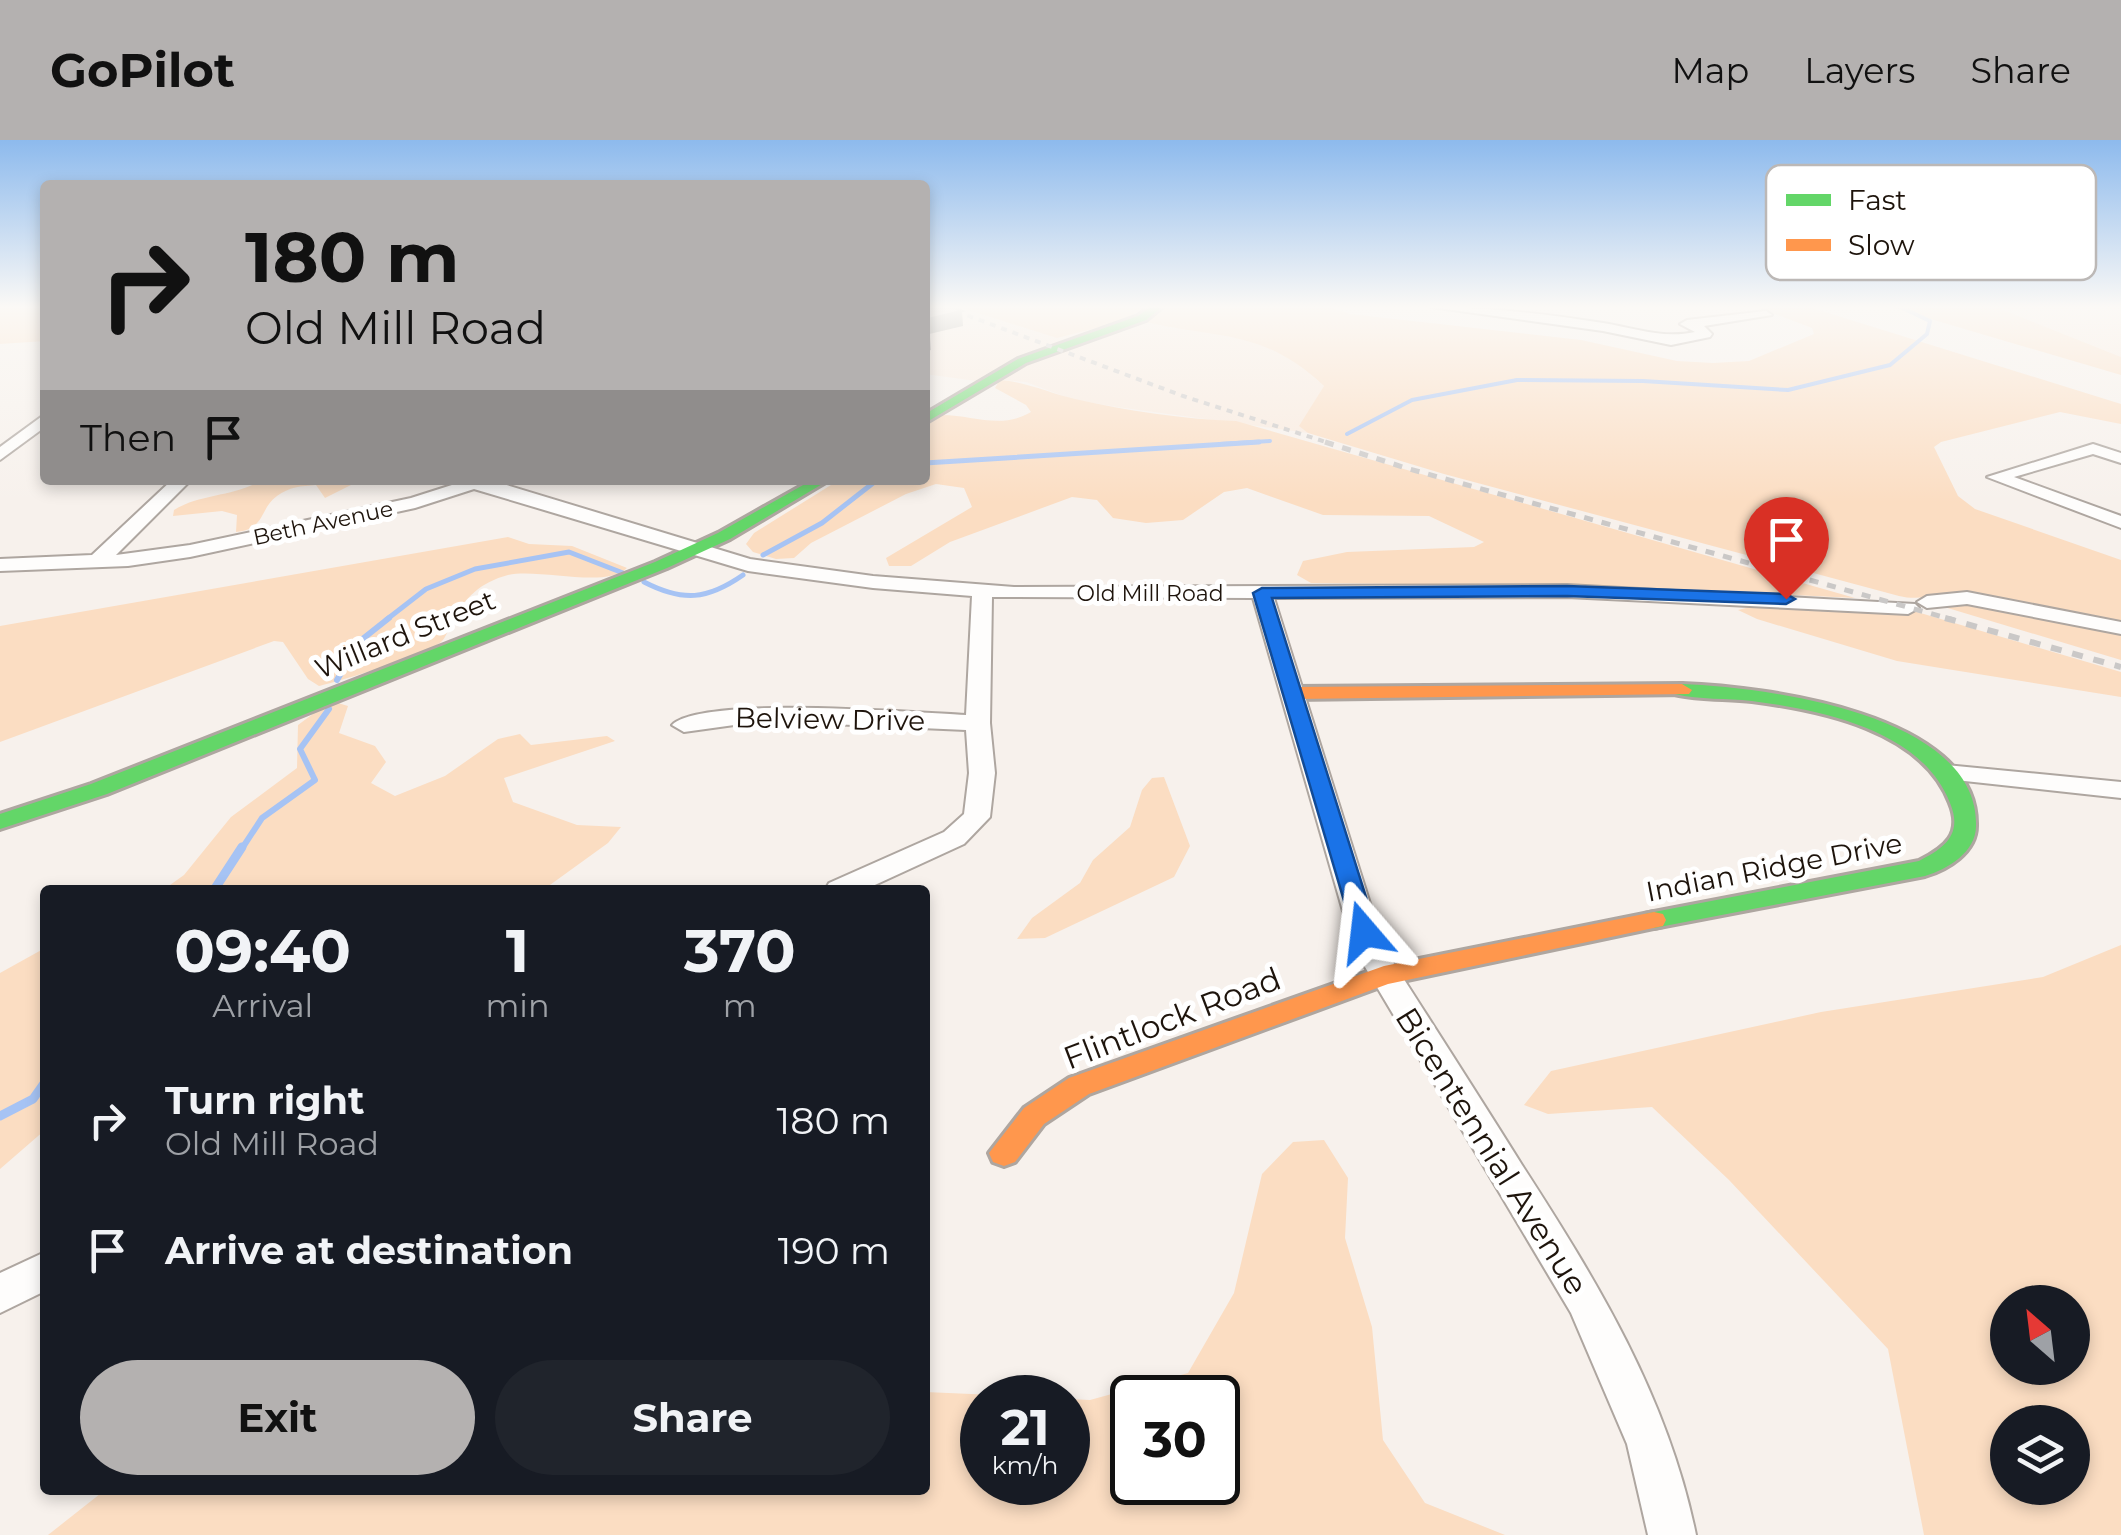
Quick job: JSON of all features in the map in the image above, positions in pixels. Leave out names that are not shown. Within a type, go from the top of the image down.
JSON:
[{"type":"street","points":[[930,416],[999,372]]},
{"type":"street","points":[[0,455],[40,423]]},
{"type":"street","points":[[2121,458],[2094,449],[1996,477],[2121,522]]},
{"type":"street","points":[[97,562],[177,485]]},
{"type":"street","name":"Beth Avenue","points":[[0,564],[162,556],[426,500],[465,485]]},
{"type":"street","name":"Beth Avenue","points":[[483,485],[696,550]]},
{"type":"street","name":"Willard Street","points":[[0,822],[99,788],[696,550],[813,485]]},
{"type":"street","name":"Old Mill Road","points":[[696,550],[764,568],[982,592],[1601,592],[1917,605],[1967,598],[2121,628]]},
{"type":"street","points":[[850,885],[954,838],[972,825],[982,795],[978,723],[982,592]]},
{"type":"street","name":"Bicentennial Avenue","points":[[1262,593],[1364,932],[1384,976],[1601,1330],[1657,1468],[1672,1535]]},
{"type":"street","name":"Indian Ridge Drive","points":[[1293,693],[1755,692],[1810,702],[1863,721],[1906,744],[1946,773],[1965,805],[1968,830],[1957,851],[1925,868],[1437,962],[1384,976]]},
{"type":"street","name":"Belview Drive","points":[[684,726],[763,714],[978,723]]},
{"type":"street","points":[[1946,773],[2121,790]]},
{"type":"street","name":"Flintlock Road","points":[[1004,1152],[1034,1116],[1079,1086],[1384,976]]},
{"type":"street","points":[[0,1294],[40,1273]]},
{"type":"shaded area","points":[[930,372],[1308,372],[1324,386],[1300,426],[1308,433],[1071,399],[1026,382],[1001,380],[998,384]]},
{"type":"shaded area","points":[[1307,372],[2018,372],[2121,404],[2121,424],[2060,412],[1934,447],[1958,496],[1975,509],[2121,560],[2121,621],[1973,593],[1899,596],[1444,474],[1308,433],[1299,426],[1324,386]]},
{"type":"shaded area","points":[[1000,380],[1135,411],[1236,421],[1855,598],[1607,586],[1311,583],[1297,575],[1303,561],[1347,552],[1474,547],[1484,542],[1429,516],[1323,515],[1247,488],[1224,492],[1183,520],[1146,523],[1113,518],[1097,500],[1072,497],[950,542],[911,566],[889,566],[886,558],[972,507],[964,488],[936,484],[906,494],[811,543],[794,558],[776,559],[753,552],[746,544],[754,533],[831,485],[930,485],[930,422],[942,415],[998,421],[1031,412],[1026,405],[995,388]]},
{"type":"shaded area","points":[[251,485],[316,485],[277,496],[257,523],[246,530],[236,532],[237,515],[222,511],[173,516],[174,510],[184,505]]},
{"type":"shaded area","points":[[316,485],[351,485],[325,498]]},
{"type":"shaded area","points":[[508,537],[529,544],[572,546],[627,568],[604,577],[521,574],[498,578],[468,598],[443,640],[432,647],[330,683],[319,686],[308,679],[283,642],[274,641],[0,742],[0,626]]},
{"type":"shaded area","points":[[1968,602],[2121,631],[2121,660],[1941,606]]},
{"type":"shaded area","points":[[1762,604],[1917,612],[2121,672],[2121,697],[1897,661],[1738,610]]},
{"type":"shaded area","points":[[338,703],[348,706],[339,733],[375,746],[386,762],[371,783],[395,796],[445,776],[498,739],[520,734],[531,745],[607,736],[615,741],[504,778],[513,802],[577,825],[621,827],[608,843],[550,885],[170,885],[184,875],[231,817],[297,768],[298,725],[321,708]]},
{"type":"shaded area","points":[[1164,777],[1190,846],[1174,877],[1045,938],[1017,939],[1032,918],[1080,883],[1093,860],[1130,827],[1142,790],[1152,778]]},
{"type":"shaded area","points":[[2121,945],[2121,1535],[1924,1535],[1888,1349],[1729,1180],[1652,1107],[1548,1114],[1524,1105],[1551,1071],[1821,1012],[2043,977]]},
{"type":"shaded area","points":[[40,951],[40,1134],[0,1169],[0,973]]},
{"type":"shaded area","points":[[1324,1140],[1348,1178],[1345,1238],[1372,1327],[1383,1440],[1425,1503],[1505,1535],[48,1535],[99,1495],[930,1495],[930,1392],[960,1394],[960,1505],[1090,1505],[1090,1400],[1110,1394],[1110,1505],[1240,1505],[1240,1375],[1181,1375],[1188,1373],[1234,1293],[1262,1174],[1293,1142]]},
{"type":"waterway","points":[[1347,434],[1412,400],[1517,380],[1643,381],[1788,390],[1861,372]]},
{"type":"waterway","points":[[1220,444],[1270,441]]},
{"type":"waterway","points":[[930,463],[1259,442]]},
{"type":"waterway","points":[[763,555],[822,523],[871,485]]},
{"type":"waterway","points":[[386,620],[426,589],[475,569],[569,552],[623,573]]},
{"type":"waterway","points":[[644,582],[671,593],[695,595],[718,589],[743,575]]},
{"type":"waterway","points":[[337,680],[360,641],[389,618]]},
{"type":"waterway","points":[[241,850],[262,818],[315,780],[300,749],[329,709]]},
{"type":"waterway","points":[[217,885],[242,847]]},
{"type":"waterway","points":[[0,1116],[33,1099],[40,1089]]},
{"type":"railway","points":[[1119,372],[1332,444]]},
{"type":"railway","points":[[1325,442],[1954,620]]},
{"type":"railway","points":[[1945,618],[2121,667]]},
{"type":"traffic: fast","points":[[930,416],[1003,372]]},
{"type":"traffic: fast","points":[[0,822],[99,789],[661,565],[724,536],[813,485]]},
{"type":"traffic: fast","points":[[1654,920],[1925,868],[1959,846],[1965,830],[1963,806],[1948,775],[1920,749],[1884,729],[1799,703],[1755,695],[1682,690]]},
{"type":"traffic: slow","points":[[1293,693],[1682,690]]},
{"type":"traffic: slow","points":[[1004,1153],[1034,1116],[1079,1086],[1384,975],[1654,920]]},
{"type":"route","points":[[1364,932],[1262,593],[1567,591],[1786,599]]}]
